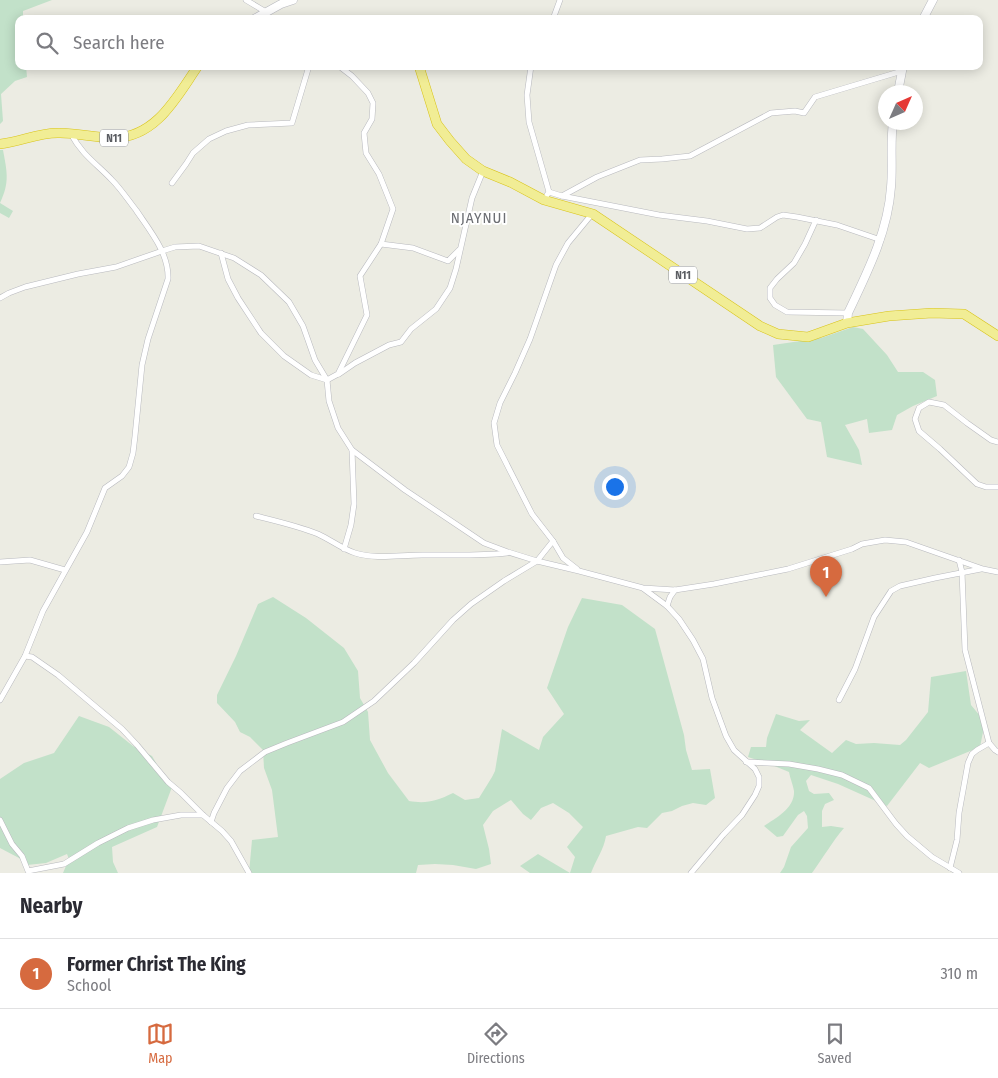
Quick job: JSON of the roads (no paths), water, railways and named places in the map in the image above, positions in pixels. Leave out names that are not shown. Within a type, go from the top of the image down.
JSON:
[{"type":"highway","name":"N11","points":[[0,144],[45,133],[61,132],[116,138],[141,132],[154,124],[164,113],[180,94],[195,70]]},
{"type":"highway","name":"N11","points":[[420,70],[437,124],[466,159],[483,171],[593,214],[760,326],[778,334],[808,337],[848,318],[932,313],[964,314],[998,336]]},
{"type":"street","points":[[246,0],[266,12]]},
{"type":"street","points":[[261,15],[293,0]]},
{"type":"street","points":[[554,15],[560,0]]},
{"type":"street","points":[[925,15],[933,0]]},
{"type":"street","points":[[172,183],[193,153],[209,140],[226,131],[248,125],[292,123],[308,70]]},
{"type":"street","points":[[338,374],[367,315],[360,276],[381,244],[393,209],[379,174],[366,153],[364,133],[372,118],[373,103],[368,92],[344,70]]},
{"type":"street","points":[[530,70],[527,95],[530,122],[546,196],[562,196],[659,216],[707,220],[747,229],[760,228],[783,215],[837,224],[880,240]]},
{"type":"street","points":[[562,196],[597,177],[640,160],[662,160],[690,156],[771,113],[795,110],[804,113],[815,97],[896,70]]},
{"type":"street","points":[[899,85],[902,70]]},
{"type":"street","points":[[816,220],[806,244],[794,263],[776,279],[770,288],[770,298],[774,305],[787,312],[848,318],[880,240],[887,215],[891,188],[892,130]]},
{"type":"street","points":[[0,700],[26,656],[43,611],[87,532],[105,488],[122,476],[129,467],[136,436],[142,365],[148,339],[168,280],[162,251],[156,239],[125,195],[86,156],[71,134]]},
{"type":"street","points":[[221,253],[228,279],[261,333],[284,356],[311,376],[327,380],[389,345],[401,342],[411,329],[436,309],[450,288],[456,270],[472,198],[483,171]]},
{"type":"street","points":[[579,571],[563,558],[553,541],[532,514],[497,445],[494,423],[500,404],[530,339],[556,265],[568,243],[593,214]]},
{"type":"street","points":[[381,244],[413,248],[448,261],[460,249]]},
{"type":"street","points":[[0,298],[25,287],[116,267],[175,247],[199,246],[234,258],[261,275],[289,302],[303,326],[315,360],[327,380],[330,401],[338,428],[352,450],[405,490],[484,543],[537,562],[644,588],[675,590],[788,570],[862,544],[885,540],[906,542],[983,569],[998,572]]},
{"type":"street","points":[[998,442],[991,440],[944,405],[928,402],[919,408],[915,419],[919,431],[977,484],[986,488],[998,487]]},
{"type":"street","points":[[344,549],[351,525],[354,504],[352,450]]},
{"type":"street","points":[[256,516],[320,535],[357,554],[375,556],[451,556],[508,552]]},
{"type":"street","points":[[211,822],[214,812],[240,771],[265,752],[343,722],[374,701],[414,663],[453,620],[504,581],[537,562],[553,541]]},
{"type":"street","points":[[0,562],[30,560],[65,570]]},
{"type":"street","points":[[960,560],[965,650],[989,743],[998,752]]},
{"type":"street","points":[[839,700],[856,669],[874,617],[891,591],[900,586],[983,569]]},
{"type":"street","points":[[644,588],[667,606],[693,640],[703,659],[712,698],[726,736],[734,750],[755,769],[759,777],[759,786],[755,795],[742,815],[691,873]]},
{"type":"street","points":[[667,606],[675,590]]},
{"type":"street","points":[[26,656],[58,675],[122,729],[168,782],[231,841],[249,873]]},
{"type":"street","points":[[950,868],[957,840],[959,813],[968,763],[972,754],[989,743]]},
{"type":"street","points":[[746,762],[789,764],[818,769],[842,775],[869,788],[907,836],[932,857],[959,873]]},
{"type":"street","points":[[0,820],[12,844],[22,856],[28,871],[64,864],[98,843],[128,828],[153,820],[181,815],[203,815]]},
{"type":"place","name":"Former Christ The King","points":[[826,597]]},
{"type":"district","name":"NJAYNUI","points":[[479,218]]}]
